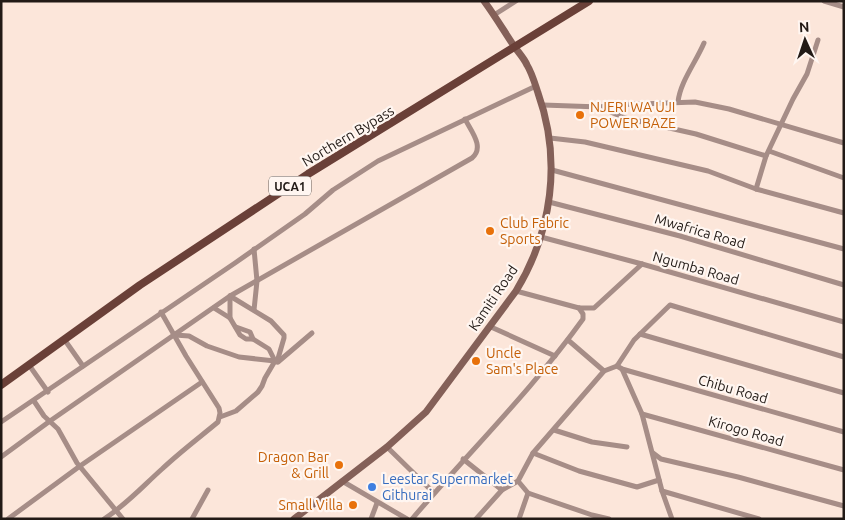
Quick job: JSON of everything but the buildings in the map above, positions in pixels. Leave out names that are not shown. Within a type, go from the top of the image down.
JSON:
[{"type":"main road","name":"Kamiti Road","points":[[294,519],[387,447],[426,412],[516,291],[530,265],[541,237],[549,202],[552,170],[550,138],[543,105],[528,65],[484,1]]},
{"type":"main road","name":"Northern Bypass","points":[[1,385],[140,285],[308,174],[589,1]]},
{"type":"street","points":[[494,15],[516,1]]},
{"type":"street","points":[[824,1],[844,7]]},
{"type":"street","points":[[756,189],[768,154],[807,74],[818,40]]},
{"type":"street","points":[[678,102],[682,86],[697,60],[704,43]]},
{"type":"street","points":[[1,422],[48,392],[161,312],[254,250],[305,214],[333,190],[378,161],[536,86]]},
{"type":"street","points":[[543,105],[600,108],[612,105],[695,102],[729,109],[844,143]]},
{"type":"street","points":[[600,108],[625,118],[696,134],[844,178]]},
{"type":"street","points":[[1,457],[230,296],[472,158],[477,154],[477,144],[465,119]]},
{"type":"street","points":[[550,138],[585,142],[708,171],[756,189],[844,214]]},
{"type":"street","points":[[552,170],[844,248]]},
{"type":"street","name":"Mwafrica Road","points":[[549,202],[680,236],[844,285]]},
{"type":"street","name":"Ngumba Road","points":[[541,237],[844,322]]},
{"type":"street","points":[[254,250],[257,281],[254,310]]},
{"type":"street","points":[[516,291],[579,308],[596,306],[642,264]]},
{"type":"street","points":[[220,417],[236,411],[258,392],[276,362],[284,343],[284,335],[271,321],[230,296]]},
{"type":"street","points":[[230,296],[230,318]]},
{"type":"street","points":[[672,519],[662,491],[642,414],[620,367],[630,345],[670,305],[844,357]]},
{"type":"street","points":[[214,308],[230,318],[240,335],[268,349],[276,362]]},
{"type":"street","points":[[412,519],[568,340],[583,319],[583,314],[579,308]]},
{"type":"street","points":[[104,519],[117,511],[163,468],[218,422],[220,417],[219,408],[161,312]]},
{"type":"street","points":[[491,326],[555,356]]},
{"type":"street","points":[[174,334],[189,336],[207,346],[239,356],[276,362],[312,333]]},
{"type":"street","points":[[640,334],[844,393]]},
{"type":"street","points":[[64,339],[83,366]]},
{"type":"street","points":[[568,340],[604,371]]},
{"type":"street","points":[[29,365],[48,392]]},
{"type":"street","points":[[476,519],[502,490],[518,481],[533,453],[604,371],[620,367]]},
{"type":"street","name":"Chibu Road","points":[[620,367],[844,432]]},
{"type":"street","points":[[8,519],[80,466],[202,382]]},
{"type":"street","points":[[34,401],[44,416],[58,429],[80,466],[123,519]]},
{"type":"street","name":"Kirogo Road","points":[[642,414],[844,470]]},
{"type":"street","points":[[554,430],[592,442],[627,446]]},
{"type":"street","points":[[387,447],[434,492]]},
{"type":"street","points":[[533,453],[579,471],[637,487],[659,480]]},
{"type":"street","points":[[653,453],[661,459],[738,477],[844,506]]},
{"type":"street","points":[[463,459],[502,490]]},
{"type":"street","points":[[342,481],[407,519]]},
{"type":"street","points":[[518,481],[528,493],[609,519]]},
{"type":"street","points":[[192,519],[208,490]]},
{"type":"street","points":[[662,491],[759,519]]},
{"type":"street","points":[[519,519],[528,493]]},
{"type":"street","points":[[371,519],[377,503]]},
{"type":"place","name":"NJERI WA UJI POWER BAZE","points":[[580,115]]},
{"type":"place","name":"Club Fabric Sports","points":[[490,231]]},
{"type":"place","name":"Uncle Sam's Place","points":[[476,361]]},
{"type":"place","name":"Dragon Bar & Grill","points":[[339,465]]},
{"type":"place","name":"Leestar Supermarket Githurai","points":[[372,487]]},
{"type":"place","name":"Small Villa","points":[[353,505]]}]
